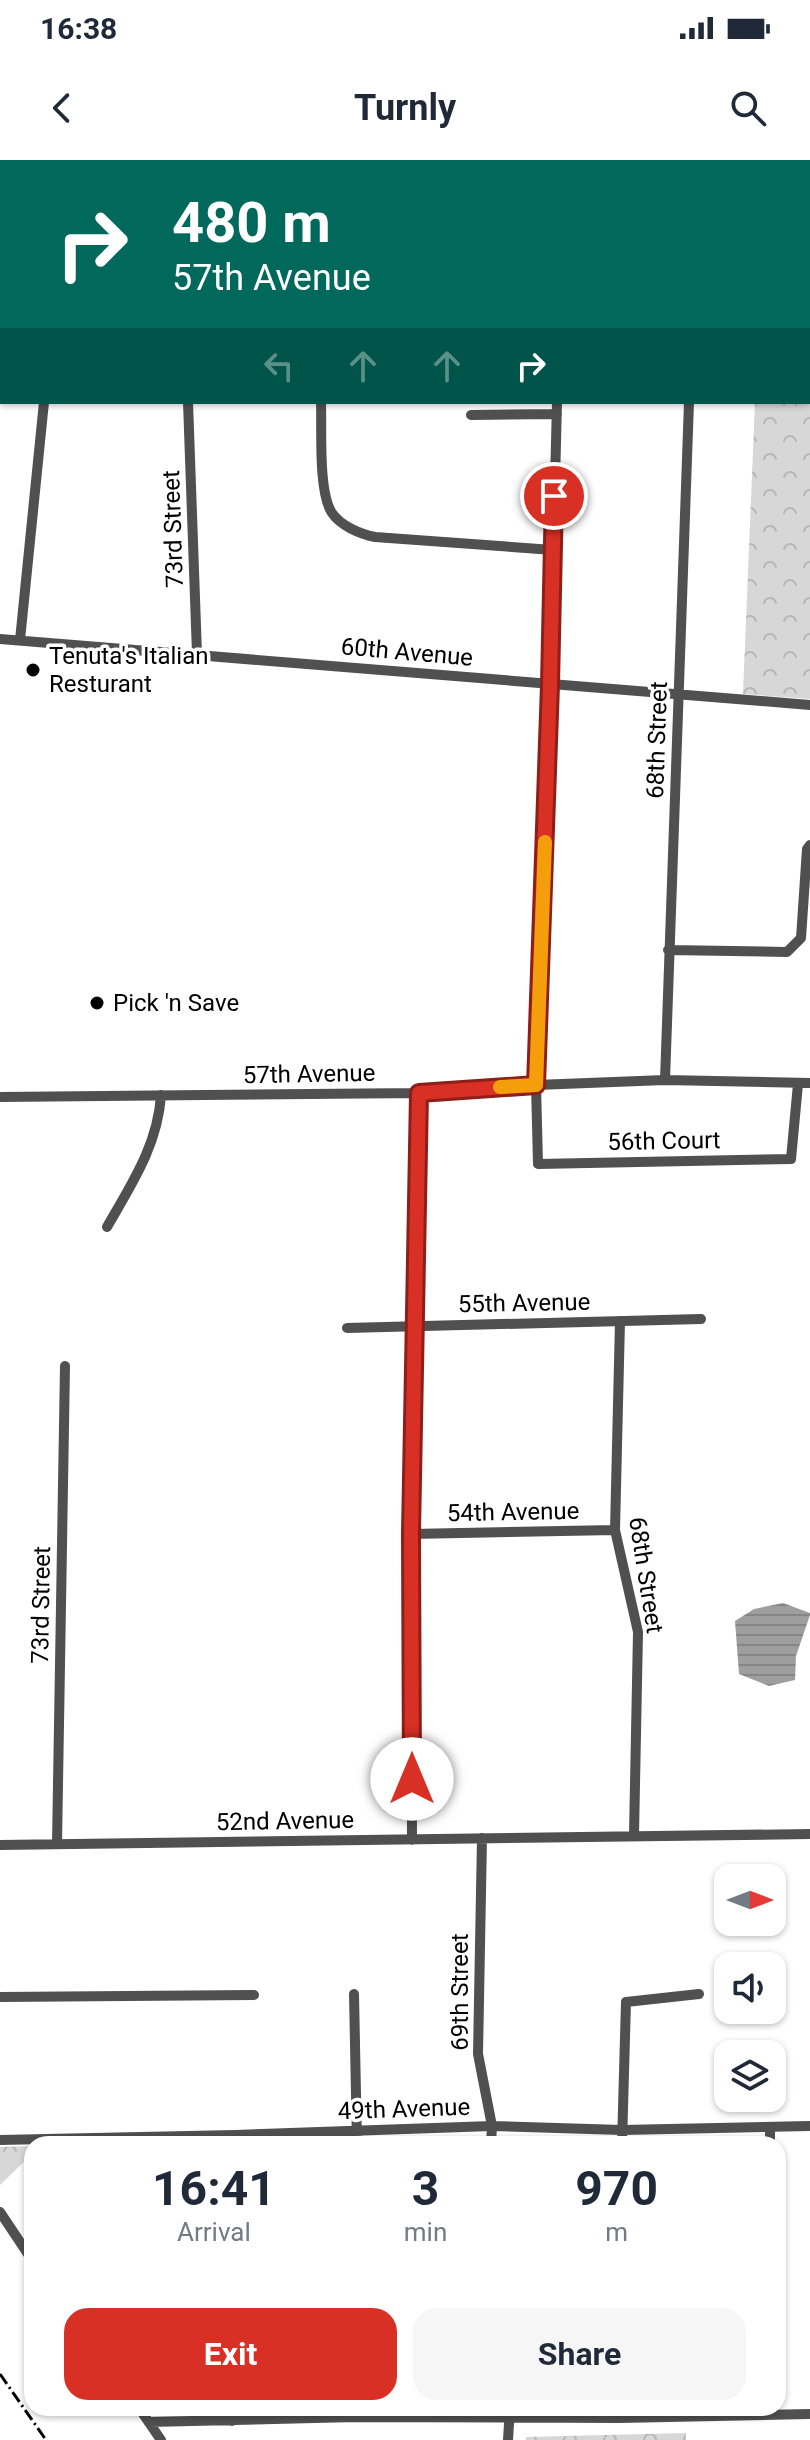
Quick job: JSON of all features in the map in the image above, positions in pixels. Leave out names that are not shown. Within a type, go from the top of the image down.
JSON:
[{"type":"street","points":[[20,640],[44,404]]},
{"type":"street","name":"73rd Street","points":[[188,404],[197,654]]},
{"type":"street","points":[[321,404],[323,478],[331,511],[338,520],[375,537],[553,550]]},
{"type":"street","points":[[536,1085],[557,404]]},
{"type":"street","name":"68th Street","points":[[665,1080],[689,404]]},
{"type":"street","points":[[471,415],[557,414]]},
{"type":"street","name":"60th Avenue","points":[[0,639],[810,705]]},
{"type":"street","points":[[668,950],[787,952],[801,938],[807,849],[810,845]]},
{"type":"street","name":"57th Avenue","points":[[0,1097],[419,1093],[665,1080],[810,1083]]},
{"type":"street","name":"56th Court","points":[[536,1085],[538,1164],[791,1159],[798,1084]]},
{"type":"street","points":[[412,1840],[411,1534],[419,1093]]},
{"type":"street","points":[[107,1227],[152,1143],[158,1126],[161,1095]]},
{"type":"street","name":"55th Avenue","points":[[347,1328],[701,1319]]},
{"type":"street","name":"68th Street","points":[[620,1321],[615,1530],[638,1632],[634,1835]]},
{"type":"street","name":"73rd Street","points":[[57,1844],[65,1366]]},
{"type":"street","name":"54th Avenue","points":[[411,1534],[615,1530]]},
{"type":"street","name":"52nd Avenue","points":[[0,1845],[810,1834]]},
{"type":"street","name":"69th Street","points":[[482,1838],[478,2054],[491,2136]]},
{"type":"street","points":[[354,1994],[358,2136]]},
{"type":"street","points":[[622,2136],[626,2002],[699,1994]]},
{"type":"street","points":[[0,1997],[254,1995]]},
{"type":"street","name":"49th Avenue","points":[[290,2136],[492,2126],[622,2130],[810,2126]]},
{"type":"street","points":[[770,2127],[770,2136]]},
{"type":"street","name":"49th Avenue","points":[[0,2140],[24,2140]]},
{"type":"street","points":[[0,2212],[24,2248]]},
{"type":"street","points":[[786,2412],[810,2414]]},
{"type":"street","points":[[145,2416],[161,2440]]},
{"type":"street","points":[[232,2416],[232,2421]]},
{"type":"street","points":[[149,2422],[309,2416]]},
{"type":"street","points":[[508,2440],[509,2416]]},
{"type":"green space","points":[[755,404],[810,404],[810,699],[743,694]]},
{"type":"green space","points":[[24,2146],[24,2162],[0,2185],[0,2147]]},
{"type":"green space","points":[[686,2433],[686,2440],[526,2440],[526,2437]]},
{"type":"shaded area","points":[[783,1603],[810,1615],[796,1656],[795,1680],[769,1686],[739,1674],[735,1621],[754,1609]]},
{"type":"railway","points":[[0,2374],[24,2408]]},
{"type":"railway","points":[[29,2416],[46,2440]]},
{"type":"slow traffic","points":[[500,1087],[536,1085],[545,842]]},
{"type":"place","name":"Tenuta's Italian Resturant","points":[[33,670]]},
{"type":"place","name":"Pick 'n Save","points":[[97,1003]]},
{"type":"route","points":[[412,1779],[413,1325],[419,1093],[536,1085],[554,496]]}]
